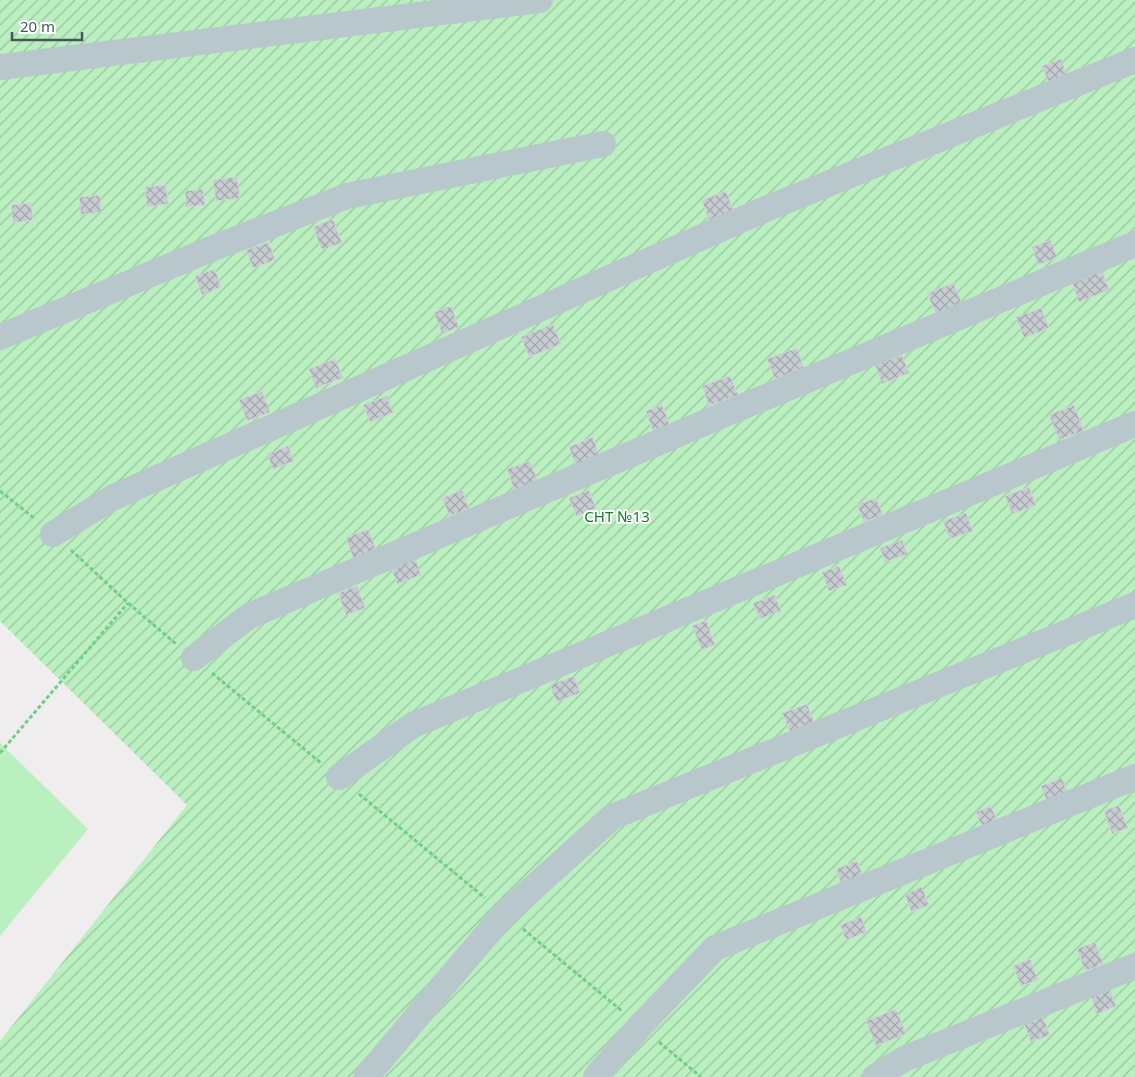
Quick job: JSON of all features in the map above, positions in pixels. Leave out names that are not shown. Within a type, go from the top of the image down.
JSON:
[{"type":"lane","points":[[0,67],[540,0]]},
{"type":"lane","points":[[53,534],[112,498],[761,211],[1135,60]]},
{"type":"lane","points":[[0,337],[211,249],[347,196],[604,144]]},
{"type":"lane","points":[[194,658],[249,616],[761,399],[1135,244]]},
{"type":"lane","points":[[338,777],[413,724],[1135,424]]},
{"type":"lane","points":[[366,1077],[504,914],[612,817],[1135,605]]},
{"type":"lane","points":[[596,1077],[640,1026],[716,948],[1135,778]]},
{"type":"lane","points":[[875,1077],[904,1059],[1135,966]]},
{"type":"path","points":[[0,753],[128,603]]},
{"type":"green space","name":"СНТ №13","points":[[0,0],[1135,0],[1135,1077],[0,1077],[0,1041],[187,805],[0,621]]},
{"type":"green space","points":[[0,743],[88,829],[0,936]]},
{"type":"building","points":[[1061,59],[1068,78],[1049,85],[1042,66]]},
{"type":"building","points":[[237,177],[240,198],[216,201],[213,180]]},
{"type":"building","points":[[166,185],[168,204],[147,207],[145,187]]},
{"type":"building","points":[[203,189],[205,205],[186,207],[185,191]]},
{"type":"building","points":[[726,191],[735,215],[710,224],[702,200]]},
{"type":"building","points":[[100,195],[101,212],[81,215],[79,197]]},
{"type":"building","points":[[31,203],[33,220],[13,223],[11,205]]},
{"type":"building","points":[[333,219],[342,243],[322,250],[313,227]]},
{"type":"building","points":[[1051,240],[1057,258],[1038,265],[1032,247]]},
{"type":"building","points":[[269,242],[275,260],[253,268],[246,250]]},
{"type":"building","points":[[215,269],[221,287],[202,295],[195,276]]},
{"type":"building","points":[[1102,271],[1109,290],[1079,302],[1072,283]]},
{"type":"building","points":[[954,283],[962,304],[936,314],[927,293]]},
{"type":"building","points":[[451,306],[459,327],[442,334],[434,312]]},
{"type":"building","points":[[1041,308],[1049,328],[1024,338],[1016,317]]},
{"type":"building","points":[[553,324],[561,344],[529,357],[521,337]]},
{"type":"building","points":[[797,348],[804,368],[775,379],[767,359]]},
{"type":"building","points":[[902,355],[909,373],[882,384],[875,365]]},
{"type":"building","points":[[335,359],[343,378],[316,388],[309,369]]},
{"type":"building","points":[[730,376],[738,395],[709,406],[702,386]]},
{"type":"building","points":[[262,391],[270,412],[247,421],[239,400]]},
{"type":"building","points":[[387,396],[393,413],[370,422],[363,405]]},
{"type":"building","points":[[662,405],[671,427],[654,434],[646,411]]},
{"type":"building","points":[[1074,405],[1084,431],[1059,440],[1049,415]]},
{"type":"building","points":[[593,437],[600,457],[576,467],[569,447]]},
{"type":"building","points":[[288,446],[294,461],[273,469],[267,454]]},
{"type":"building","points":[[530,461],[538,481],[514,490],[507,469]]},
{"type":"building","points":[[1029,487],[1036,505],[1012,514],[1005,496]]},
{"type":"building","points":[[462,490],[469,509],[449,516],[442,498]]},
{"type":"building","points":[[589,490],[596,509],[576,516],[569,498]]},
{"type":"building","points":[[876,498],[883,515],[864,522],[857,505]]},
{"type":"building","points":[[966,513],[973,531],[950,539],[943,521]]},
{"type":"building","points":[[368,529],[376,549],[353,558],[346,538]]},
{"type":"building","points":[[902,540],[908,554],[885,562],[880,548]]},
{"type":"building","points":[[415,558],[421,575],[397,584],[391,567]]},
{"type":"building","points":[[839,566],[847,585],[829,591],[822,572]]},
{"type":"building","points":[[357,586],[365,608],[346,615],[338,593]]},
{"type":"building","points":[[775,595],[781,611],[760,619],[753,603]]},
{"type":"building","points":[[706,620],[715,645],[702,650],[692,626]]},
{"type":"building","points":[[574,676],[580,693],[556,702],[550,685]]},
{"type":"building","points":[[807,704],[815,725],[791,734],[782,713]]},
{"type":"building","points":[[1062,778],[1069,797],[1048,805],[1041,786]]},
{"type":"building","points":[[1119,805],[1128,828],[1112,834],[1104,811]]},
{"type":"building","points":[[991,806],[998,823],[982,828],[976,812]]},
{"type":"building","points":[[857,861],[864,878],[842,886],[836,869]]},
{"type":"building","points":[[922,887],[929,905],[911,912],[905,894]]},
{"type":"building","points":[[861,917],[867,932],[846,940],[840,925]]},
{"type":"building","points":[[1095,942],[1103,964],[1085,971],[1077,949]]},
{"type":"building","points":[[1030,959],[1038,980],[1021,986],[1013,966]]},
{"type":"building","points":[[1110,990],[1116,1006],[1097,1014],[1091,997]]},
{"type":"building","points":[[896,1009],[906,1034],[876,1046],[866,1021]]},
{"type":"building","points":[[1043,1017],[1050,1035],[1031,1042],[1024,1024]]}]
